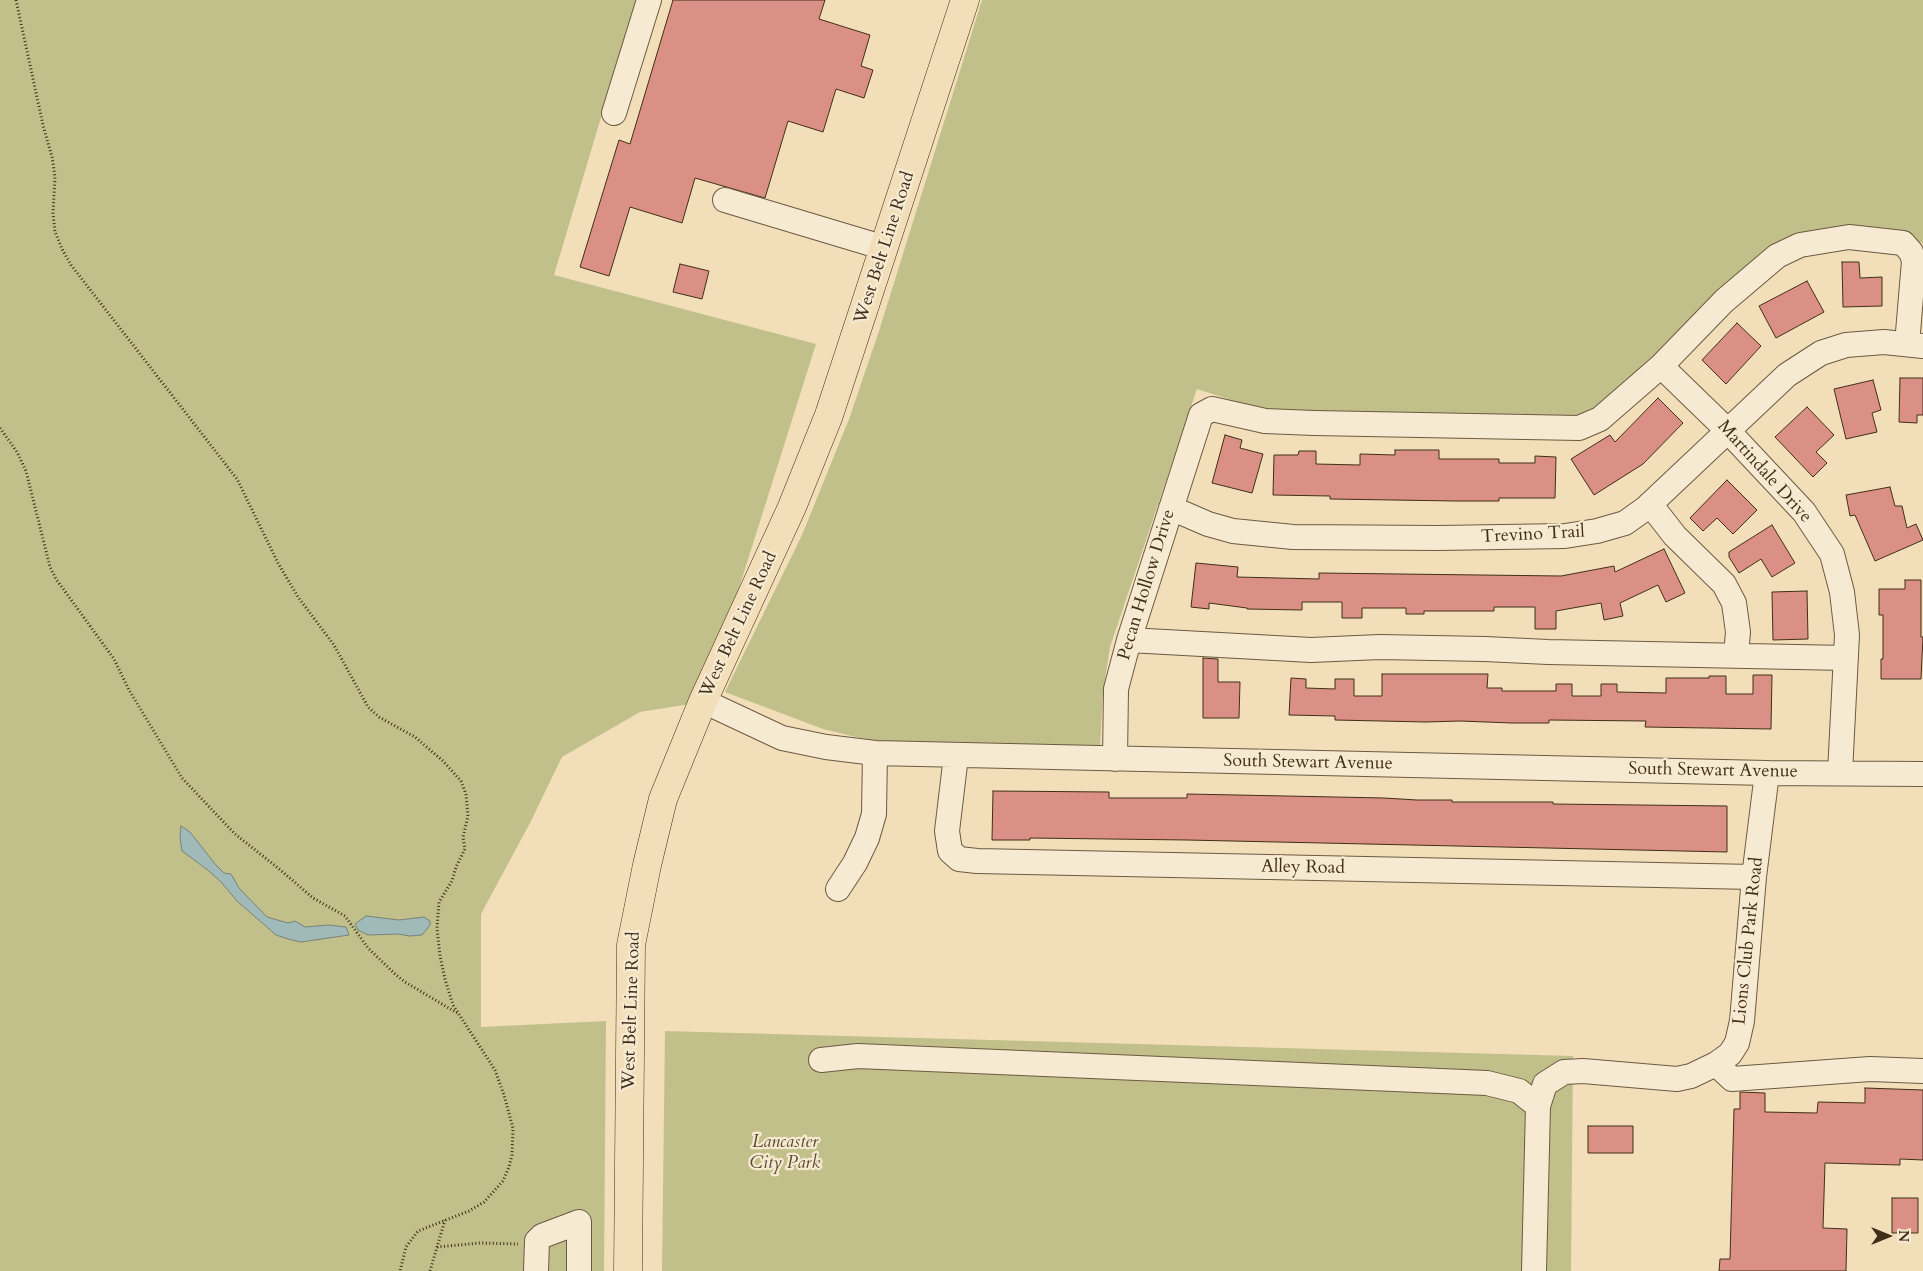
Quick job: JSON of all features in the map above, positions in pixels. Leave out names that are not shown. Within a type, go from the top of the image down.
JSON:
[{"type":"main road","name":"West Belt Line Road","points":[[628,1271],[631,945],[663,799],[703,701],[800,489],[829,415],[965,0]]},
{"type":"street","points":[[614,113],[649,0]]},
{"type":"street","points":[[725,200],[885,248]]},
{"type":"street","points":[[1661,366],[1724,301],[1777,256],[1800,245],[1850,237],[1903,243],[1911,252],[1914,261],[1915,345]]},
{"type":"street","name":"Trevino Trail","points":[[1171,508],[1208,524],[1233,531],[1293,537],[1438,538],[1565,536],[1597,531],[1625,523],[1650,504],[1787,375],[1821,353],[1846,345],[1884,342],[1915,345]]},
{"type":"street","name":"Pecan Hollow Drive","points":[[1115,759],[1116,689],[1129,640],[1201,415],[1212,409],[1265,421],[1314,424],[1579,428],[1600,419],[1661,366]]},
{"type":"street","name":"Martindale Drive","points":[[1661,366],[1727,430],[1804,512],[1832,554],[1842,592],[1847,635],[1840,773]]},
{"type":"street","points":[[1650,504],[1676,536],[1724,584],[1734,604],[1738,632],[1736,655]]},
{"type":"street","points":[[1129,640],[1310,650],[1380,647],[1846,658]]},
{"type":"street","name":"South Stewart Avenue","points":[[703,701],[782,738],[826,747],[876,753],[1767,773],[1923,774]]},
{"type":"street","points":[[838,889],[855,863],[867,838],[874,814],[876,753]]},
{"type":"street","name":"Alley Road","points":[[956,756],[947,831],[950,851],[960,859],[1006,862],[1754,877]]},
{"type":"street","name":"Lions Club Park Road","points":[[1534,1271],[1538,1106],[1545,1084],[1564,1072],[1583,1071],[1676,1079],[1691,1076],[1716,1064],[1735,1048],[1742,1021],[1754,877],[1767,773]]},
{"type":"street","points":[[821,1060],[858,1056],[1487,1083],[1519,1091],[1538,1106]]},
{"type":"street","points":[[1716,1064],[1732,1079],[1870,1069],[1923,1071]]},
{"type":"street","points":[[536,1271],[537,1240],[542,1236],[579,1222],[579,1271]]},
{"type":"path","points":[[16,0],[43,125],[52,157],[55,177],[53,213],[55,232],[71,265],[237,479],[278,563],[298,597],[334,645],[368,708],[379,717],[415,737],[444,761],[461,781],[466,794],[468,816],[463,837],[465,849],[456,867],[452,881],[439,902],[440,956],[453,1005],[495,1070],[513,1128],[514,1142],[509,1167],[503,1181],[494,1193],[469,1211],[418,1231],[406,1247],[400,1271]]},
{"type":"path","points":[[0,428],[23,464],[50,568],[114,659],[182,778],[235,834],[312,898],[345,916],[368,948],[395,974],[459,1014]]},
{"type":"path","points":[[430,1271],[445,1220]]},
{"type":"path","points":[[437,1247],[480,1243],[519,1244],[526,1239],[537,1240]]},
{"type":"green space","points":[[0,0],[636,0],[554,275],[816,344],[703,702],[640,712],[562,757],[530,823],[481,914],[481,1027],[606,1021],[604,1271],[0,1271]]},
{"type":"green space","points":[[982,0],[1923,0],[1923,243],[1871,232],[1819,233],[1600,416],[1575,425],[1278,412],[1244,404],[1197,389],[1110,647],[1103,692],[1100,747],[896,743],[860,738],[823,729],[725,692],[802,535],[849,419],[879,331]]},
{"type":"green space","name":"Lancaster City Park","points":[[665,1031],[1573,1056],[1571,1271],[662,1271]]},
{"type":"water","points":[[181,826],[190,832],[224,873],[231,874],[239,888],[267,917],[288,923],[295,921],[305,927],[329,925],[346,927],[349,935],[301,942],[276,935],[237,901],[209,871],[182,851]]},
{"type":"water","points":[[366,916],[399,920],[424,917],[430,921],[430,925],[422,935],[368,935],[358,930],[355,924]]},
{"type":"building","points":[[673,0],[825,0],[819,19],[870,35],[861,66],[873,70],[864,98],[836,89],[823,132],[788,121],[765,198],[695,178],[682,223],[630,207],[609,276],[580,267],[619,140],[630,144]]},
{"type":"building","points":[[1842,262],[1859,262],[1860,278],[1882,277],[1882,306],[1843,307]]},
{"type":"building","points":[[680,264],[709,271],[702,299],[673,292]]},
{"type":"building","points":[[1807,281],[1824,312],[1776,338],[1759,306]]},
{"type":"building","points":[[1737,323],[1761,346],[1726,384],[1702,360]]},
{"type":"building","points":[[1900,378],[1923,378],[1923,415],[1917,415],[1917,423],[1899,422]]},
{"type":"building","points":[[1873,380],[1881,410],[1872,413],[1877,432],[1846,439],[1834,389]]},
{"type":"building","points":[[1658,398],[1683,423],[1643,464],[1594,495],[1571,459],[1610,435],[1615,442]]},
{"type":"building","points":[[1807,407],[1834,435],[1816,452],[1827,463],[1813,477],[1775,437]]},
{"type":"building","points":[[1225,435],[1242,440],[1240,448],[1263,454],[1252,493],[1212,483]]},
{"type":"building","points":[[1395,450],[1439,450],[1439,459],[1499,459],[1499,463],[1535,463],[1535,456],[1556,457],[1555,498],[1499,498],[1499,501],[1456,501],[1330,499],[1330,496],[1273,495],[1274,455],[1298,455],[1299,451],[1316,451],[1316,464],[1360,465],[1360,454],[1395,455]]},
{"type":"building","points":[[1727,480],[1757,510],[1733,534],[1717,518],[1703,531],[1690,518]]},
{"type":"building","points":[[1890,487],[1895,506],[1902,506],[1907,528],[1916,524],[1923,540],[1875,561],[1855,515],[1850,516],[1846,495]]},
{"type":"building","points":[[1772,525],[1795,563],[1772,577],[1761,559],[1739,573],[1729,557],[1729,552]]},
{"type":"building","points":[[1664,549],[1685,593],[1666,602],[1658,585],[1620,603],[1623,616],[1604,620],[1601,603],[1556,611],[1556,629],[1535,629],[1535,607],[1494,607],[1494,611],[1424,611],[1424,614],[1406,614],[1406,608],[1362,608],[1362,618],[1342,618],[1342,602],[1302,602],[1302,610],[1247,609],[1209,603],[1209,609],[1191,607],[1196,563],[1238,567],[1237,577],[1319,579],[1319,573],[1561,576],[1614,566],[1615,572]]},
{"type":"building","points":[[1905,580],[1921,580],[1921,637],[1923,637],[1921,679],[1881,679],[1883,615],[1879,615],[1879,589],[1905,589]]},
{"type":"building","points":[[1807,591],[1808,639],[1773,640],[1772,592]]},
{"type":"building","points":[[1203,658],[1218,659],[1218,682],[1240,682],[1239,718],[1203,718]]},
{"type":"building","points":[[1382,674],[1488,674],[1487,688],[1502,688],[1502,691],[1556,691],[1556,684],[1572,684],[1572,696],[1601,696],[1601,684],[1617,684],[1617,692],[1666,693],[1666,678],[1709,678],[1709,676],[1726,676],[1726,694],[1753,694],[1753,675],[1772,675],[1771,729],[1645,727],[1646,721],[1549,720],[1549,723],[1426,722],[1335,720],[1335,716],[1289,715],[1291,678],[1306,679],[1306,688],[1335,689],[1335,679],[1354,679],[1354,696],[1382,696]]},
{"type":"building","points":[[993,791],[1109,792],[1109,798],[1187,798],[1187,794],[1452,800],[1452,802],[1727,806],[1727,852],[1187,840],[1030,838],[1030,840],[992,840]]},
{"type":"building","points":[[1865,1088],[1923,1090],[1923,1160],[1900,1159],[1900,1165],[1825,1163],[1823,1228],[1847,1229],[1846,1271],[1719,1271],[1720,1259],[1730,1259],[1734,1109],[1740,1109],[1740,1092],[1765,1093],[1765,1112],[1817,1113],[1818,1102],[1865,1103]]},
{"type":"building","points":[[1588,1126],[1633,1126],[1633,1153],[1588,1153]]},
{"type":"building","points":[[1892,1198],[1918,1198],[1918,1233],[1892,1233]]}]
